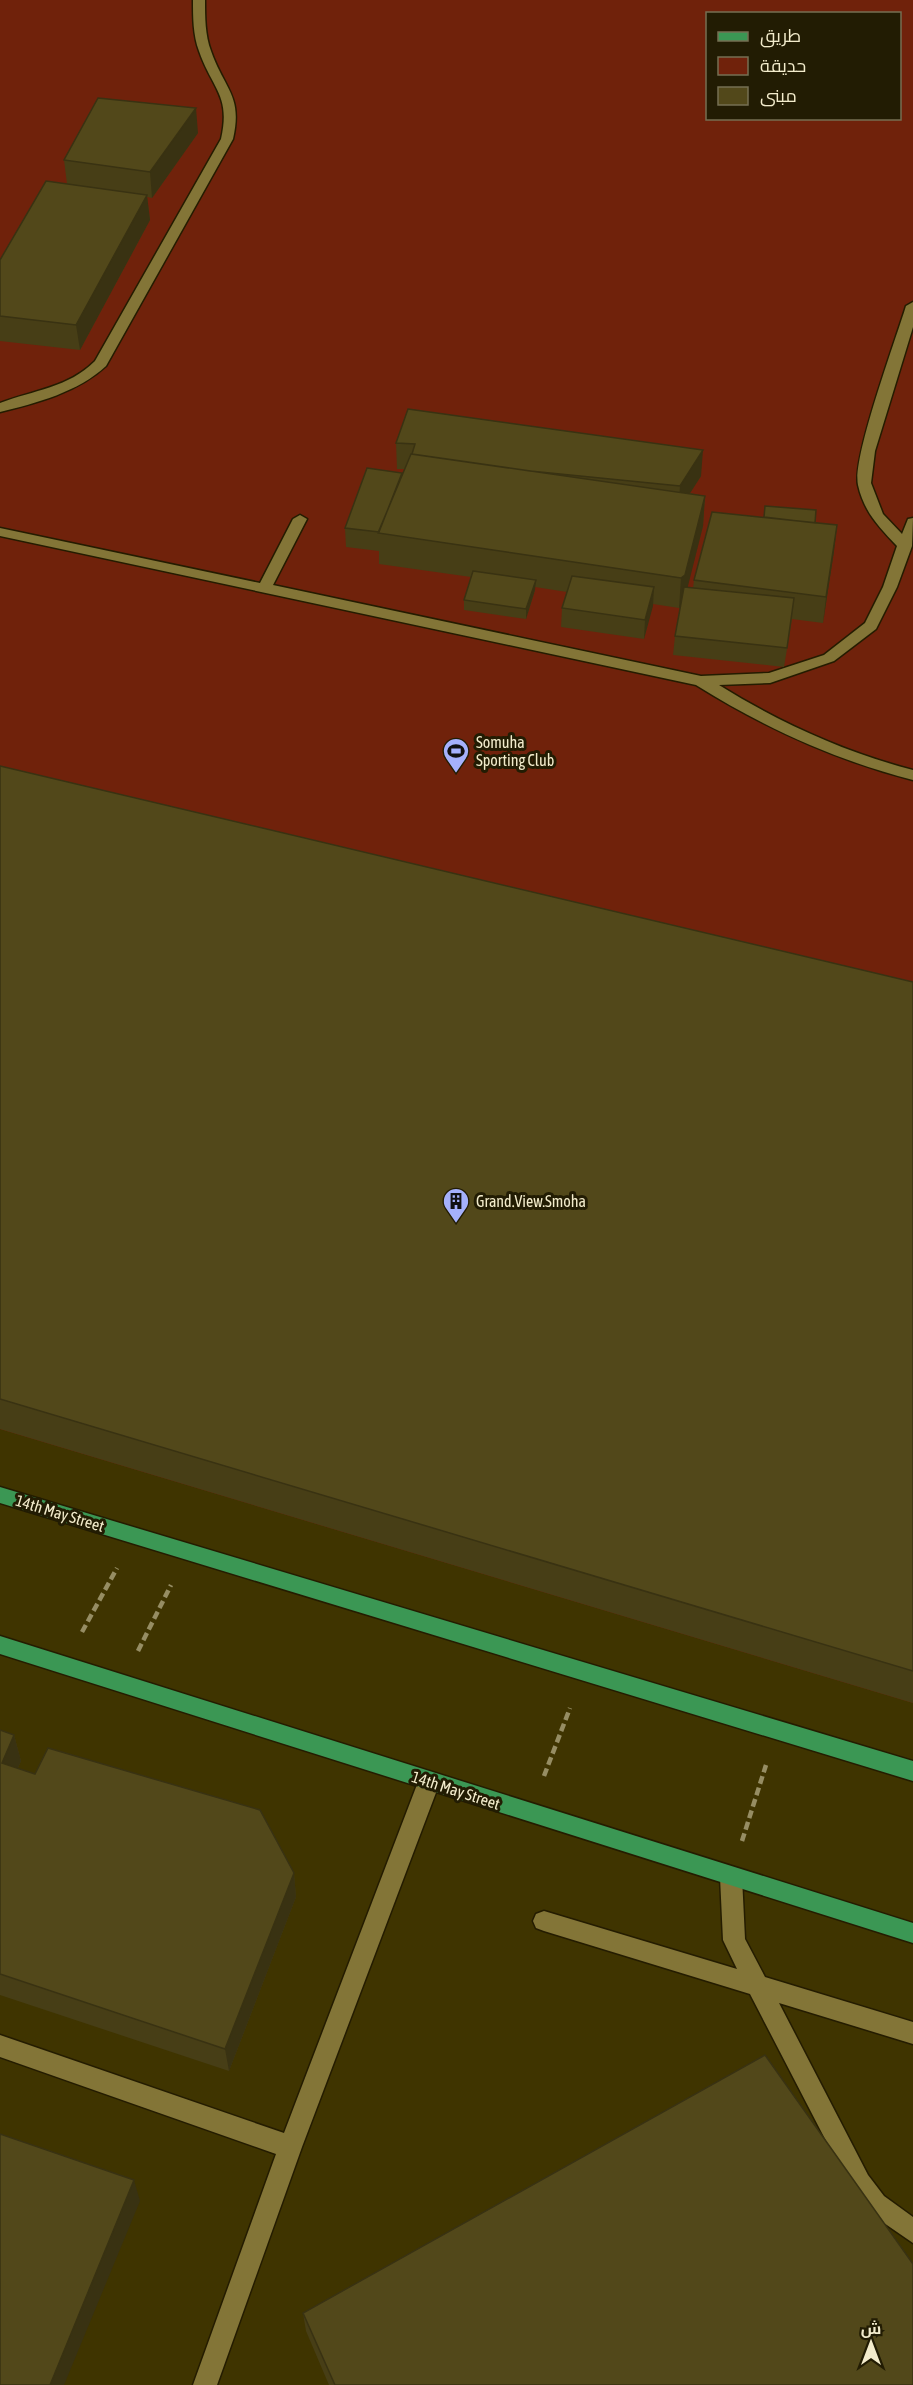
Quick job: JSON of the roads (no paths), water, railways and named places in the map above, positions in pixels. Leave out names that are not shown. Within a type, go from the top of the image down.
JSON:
[{"type":"main road","name":"14th May Street","points":[[0,1495],[913,1770]]},
{"type":"main road","name":"14th May Street","points":[[0,1645],[913,1933]]},
{"type":"lane","points":[[0,408],[66,390],[88,378],[101,363],[227,139],[232,120],[231,103],[207,57],[198,27],[199,0]]},
{"type":"lane","points":[[905,546],[876,516],[864,483],[868,451],[913,306]]},
{"type":"lane","points":[[264,589],[300,519]]},
{"type":"lane","points":[[0,532],[701,681],[770,678],[829,658],[871,626],[913,522]]},
{"type":"lane","points":[[701,681],[760,718],[829,750],[913,775]]},
{"type":"lane","points":[[205,2385],[290,2146],[429,1782]]},
{"type":"lane","points":[[731,1877],[734,1940],[860,2183],[876,2204],[913,2231]]},
{"type":"lane","points":[[544,1921],[913,2032]]},
{"type":"lane","points":[[0,2046],[290,2146]]},
{"type":"place","name":"Somuha Sporting Club","points":[[456,774]]},
{"type":"place","name":"Grand.View.Smoha","points":[[456,1224]]}]
